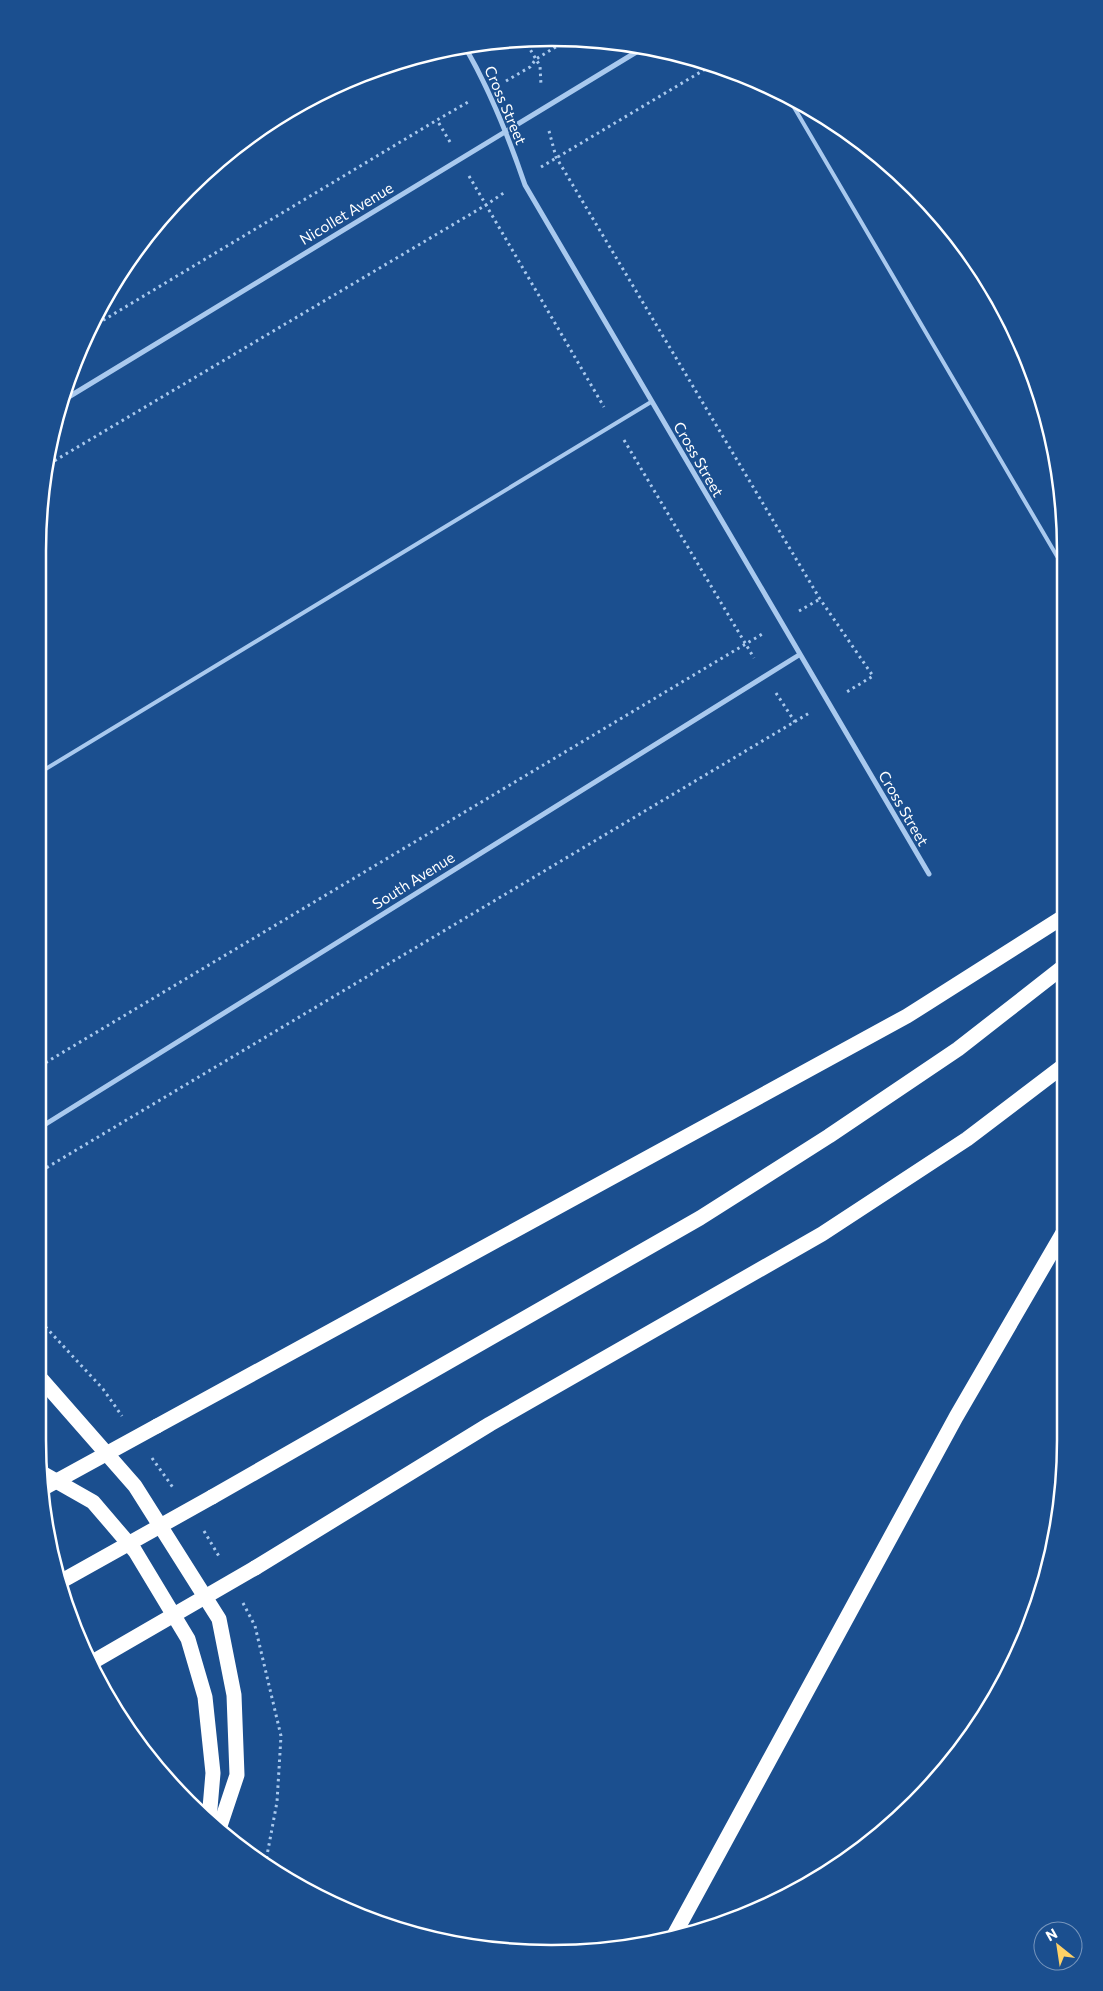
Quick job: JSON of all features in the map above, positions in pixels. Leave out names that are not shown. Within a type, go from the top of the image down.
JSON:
[{"type":"highway","points":[[49,1486],[907,1016],[1057,921]]},
{"type":"highway","points":[[66,1579],[700,1218],[829,1136],[958,1049],[1057,972]]},
{"type":"highway","points":[[97,1660],[255,1568],[490,1424],[822,1234],[967,1139],[1057,1071]]},
{"type":"highway","points":[[677,1929],[956,1417],[1057,1243]]},
{"type":"highway","points":[[46,1385],[135,1486],[218,1619],[234,1695],[237,1775],[221,1822]]},
{"type":"highway","points":[[47,1475],[93,1502],[135,1551],[188,1639],[205,1697],[213,1773],[209,1811]]},
{"type":"street","name":"Cross Street","points":[[469,54],[505,130],[525,185],[928,874]]},
{"type":"street","name":"Nicollet Avenue","points":[[71,396],[634,54]]},
{"type":"street","name":"South Avenue","points":[[46,1124],[799,655]]},
{"type":"lane","points":[[795,109],[1057,556]]},
{"type":"lane","points":[[46,769],[651,402]]},
{"type":"path","points":[[46,1168],[873,676],[820,598],[556,157],[542,108],[540,66],[529,47]]},
{"type":"path","points":[[556,157],[704,70]]},
{"type":"path","points":[[102,321],[437,120]]},
{"type":"path","points":[[55,461],[486,205],[745,644],[795,722]]},
{"type":"path","points":[[46,1062],[820,598]]}]
